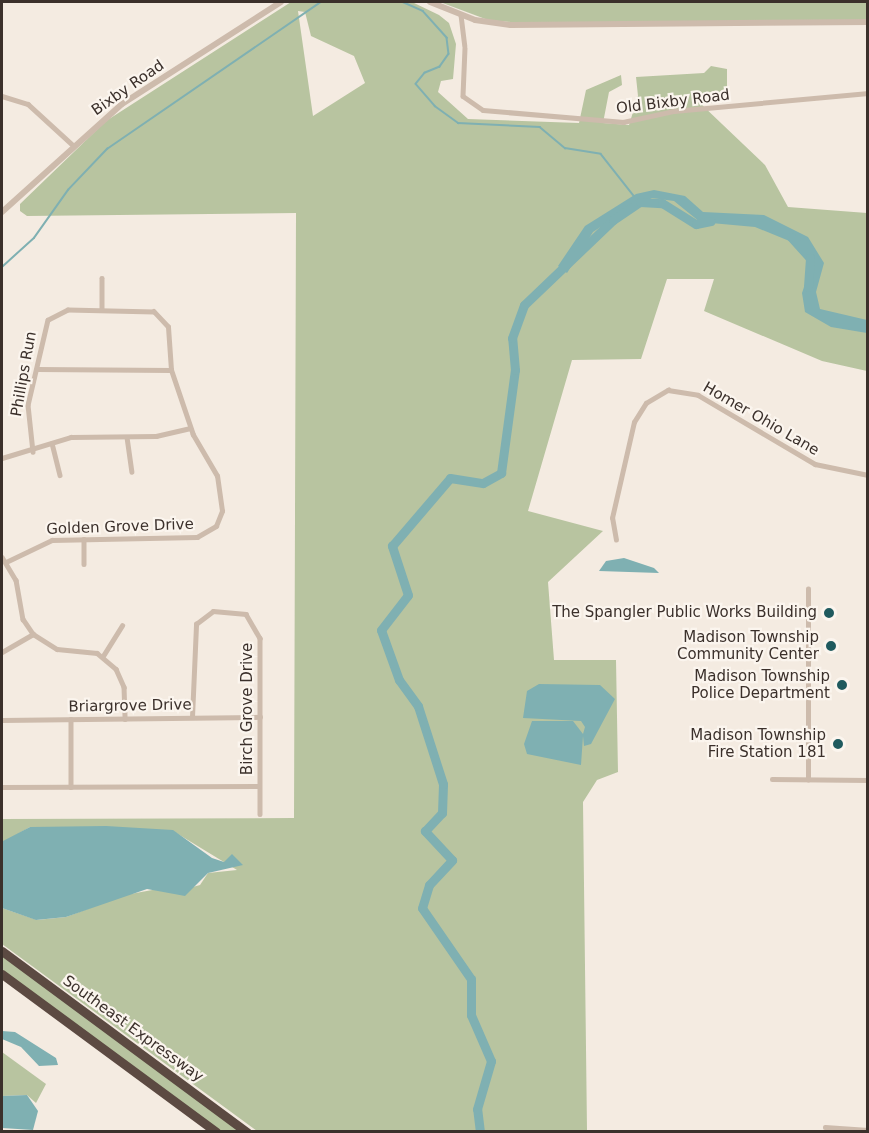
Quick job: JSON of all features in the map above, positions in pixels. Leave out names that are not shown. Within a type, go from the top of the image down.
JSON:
[{"type":"highway","name":"Southeast Expressway","points":[[2,951],[247,1131]]},
{"type":"highway","points":[[2,974],[216,1131]]},
{"type":"street","name":"Bixby Road","points":[[2,212],[124,102],[281,2]]},
{"type":"street","points":[[430,2],[461,15],[511,25],[867,22]]},
{"type":"street","name":"Old Bixby Road","points":[[461,15],[465,47],[463,96],[483,110],[624,122],[674,111],[867,93]]},
{"type":"street","points":[[2,96],[28,104],[74,146]]},
{"type":"street","points":[[102,278],[102,310]]},
{"type":"street","name":"Phillips Run","points":[[33,452],[27,414],[43,328],[53,315],[102,310],[150,310],[167,324],[171,370]]},
{"type":"street","points":[[2,458],[33,452],[52,443],[190,428],[171,370],[37,369]]},
{"type":"street","name":"Homer Ohio Lane","points":[[616,540],[612,518],[634,422],[646,402],[668,390],[698,395],[815,464],[867,475]]},
{"type":"street","name":"Golden Grove Drive","points":[[4,559],[35,543],[84,539],[197,537],[216,526],[222,506],[217,476],[190,428]]},
{"type":"street","points":[[127,436],[132,472]]},
{"type":"street","points":[[52,443],[60,475]]},
{"type":"street","points":[[84,539],[84,564]]},
{"type":"street","points":[[4,559],[33,634],[57,649],[103,656],[123,682],[125,719]]},
{"type":"street","points":[[808,590],[808,780]]},
{"type":"street","name":"Birch Grove Drive","points":[[192,717],[194,631],[201,618],[220,610],[246,614],[258,627],[260,814]]},
{"type":"street","points":[[103,656],[122,625]]},
{"type":"street","points":[[2,652],[33,634]]},
{"type":"street","name":"Briargrove Drive","points":[[2,720],[260,717]]},
{"type":"street","points":[[70,719],[71,787]]},
{"type":"street","points":[[772,780],[867,780]]},
{"type":"street","points":[[2,787],[260,786]]},
{"type":"street","points":[[825,1127],[867,1130]]},
{"type":"green space","points":[[291,2],[412,2],[439,15],[449,23],[456,44],[453,79],[441,81],[438,92],[468,119],[579,123],[586,90],[621,75],[622,85],[609,92],[603,123],[629,125],[638,96],[636,77],[704,73],[711,66],[727,69],[727,93],[719,102],[701,104],[765,165],[788,207],[867,213],[867,371],[822,361],[704,311],[714,279],[667,279],[641,359],[572,360],[528,511],[603,531],[548,582],[554,660],[616,660],[618,772],[597,780],[583,802],[587,1130],[636,1131],[257,1131],[2,944],[2,908],[37,920],[66,917],[125,895],[163,888],[171,893],[200,885],[208,873],[237,870],[173,831],[30,827],[2,843],[2,819],[294,818],[296,213],[27,216],[20,211],[20,204],[106,121]],"holes":[[[298,11],[305,12],[311,36],[354,56],[365,83],[313,116]]]},
{"type":"green space","points":[[440,2],[867,2],[868,22],[543,25],[488,20]]},
{"type":"green space","points":[[2,955],[242,1130],[241,1132],[222,1132],[2,972]]},
{"type":"green space","points":[[2,1052],[46,1084],[36,1103],[27,1095],[2,1096]]},
{"type":"water","points":[[654,190],[685,196],[703,212],[764,215],[808,237],[824,263],[816,292],[820,309],[867,320],[867,333],[831,327],[805,312],[802,293],[812,263],[804,247],[755,227],[700,222],[674,201],[652,198],[617,216],[593,232],[567,273],[558,266],[585,226],[636,194]]},
{"type":"water","points":[[624,558],[654,568],[659,573],[599,571],[606,561]]},
{"type":"water","points":[[539,684],[600,685],[615,699],[591,744],[584,746],[583,736],[581,765],[527,754],[524,744],[532,721],[573,721],[583,734],[585,727],[581,721],[523,718],[527,691]]},
{"type":"water","points":[[106,826],[173,830],[212,858],[224,862],[232,854],[243,865],[208,873],[185,896],[147,889],[66,917],[36,920],[2,908],[3,841],[30,827]]},
{"type":"water","points":[[2,1031],[15,1032],[56,1058],[58,1065],[39,1066],[21,1047],[2,1039]]},
{"type":"water","points":[[27,1095],[38,1111],[33,1130],[2,1128],[2,1096]]},
{"type":"waterway","points":[[2,267],[34,238],[68,190],[107,149],[321,2]]},
{"type":"waterway","points":[[403,2],[423,11],[447,38],[449,54],[440,67],[425,73],[416,84],[435,106],[458,123],[540,127],[565,148],[601,154],[634,196]]},
{"type":"waterway","points":[[480,1132],[477,1109],[491,1061],[471,1015],[471,979],[422,908],[429,885],[452,860],[425,831],[442,813],[443,784],[418,706],[399,680],[381,630],[408,595],[392,546],[450,478],[483,483],[501,473],[515,370],[512,338],[524,305],[613,220],[640,202],[662,203],[696,224],[711,221]]},
{"type":"waterway","points":[[791,237],[810,258],[808,287]]},
{"type":"place","name":"The Spangler Public Works Building","points":[[829,613]]},
{"type":"place","name":"Madison Township Community Center","points":[[831,646]]},
{"type":"place","name":"Madison Township Police Department","points":[[842,685]]},
{"type":"place","name":"Madison Township Fire Station 181","points":[[838,744]]}]
